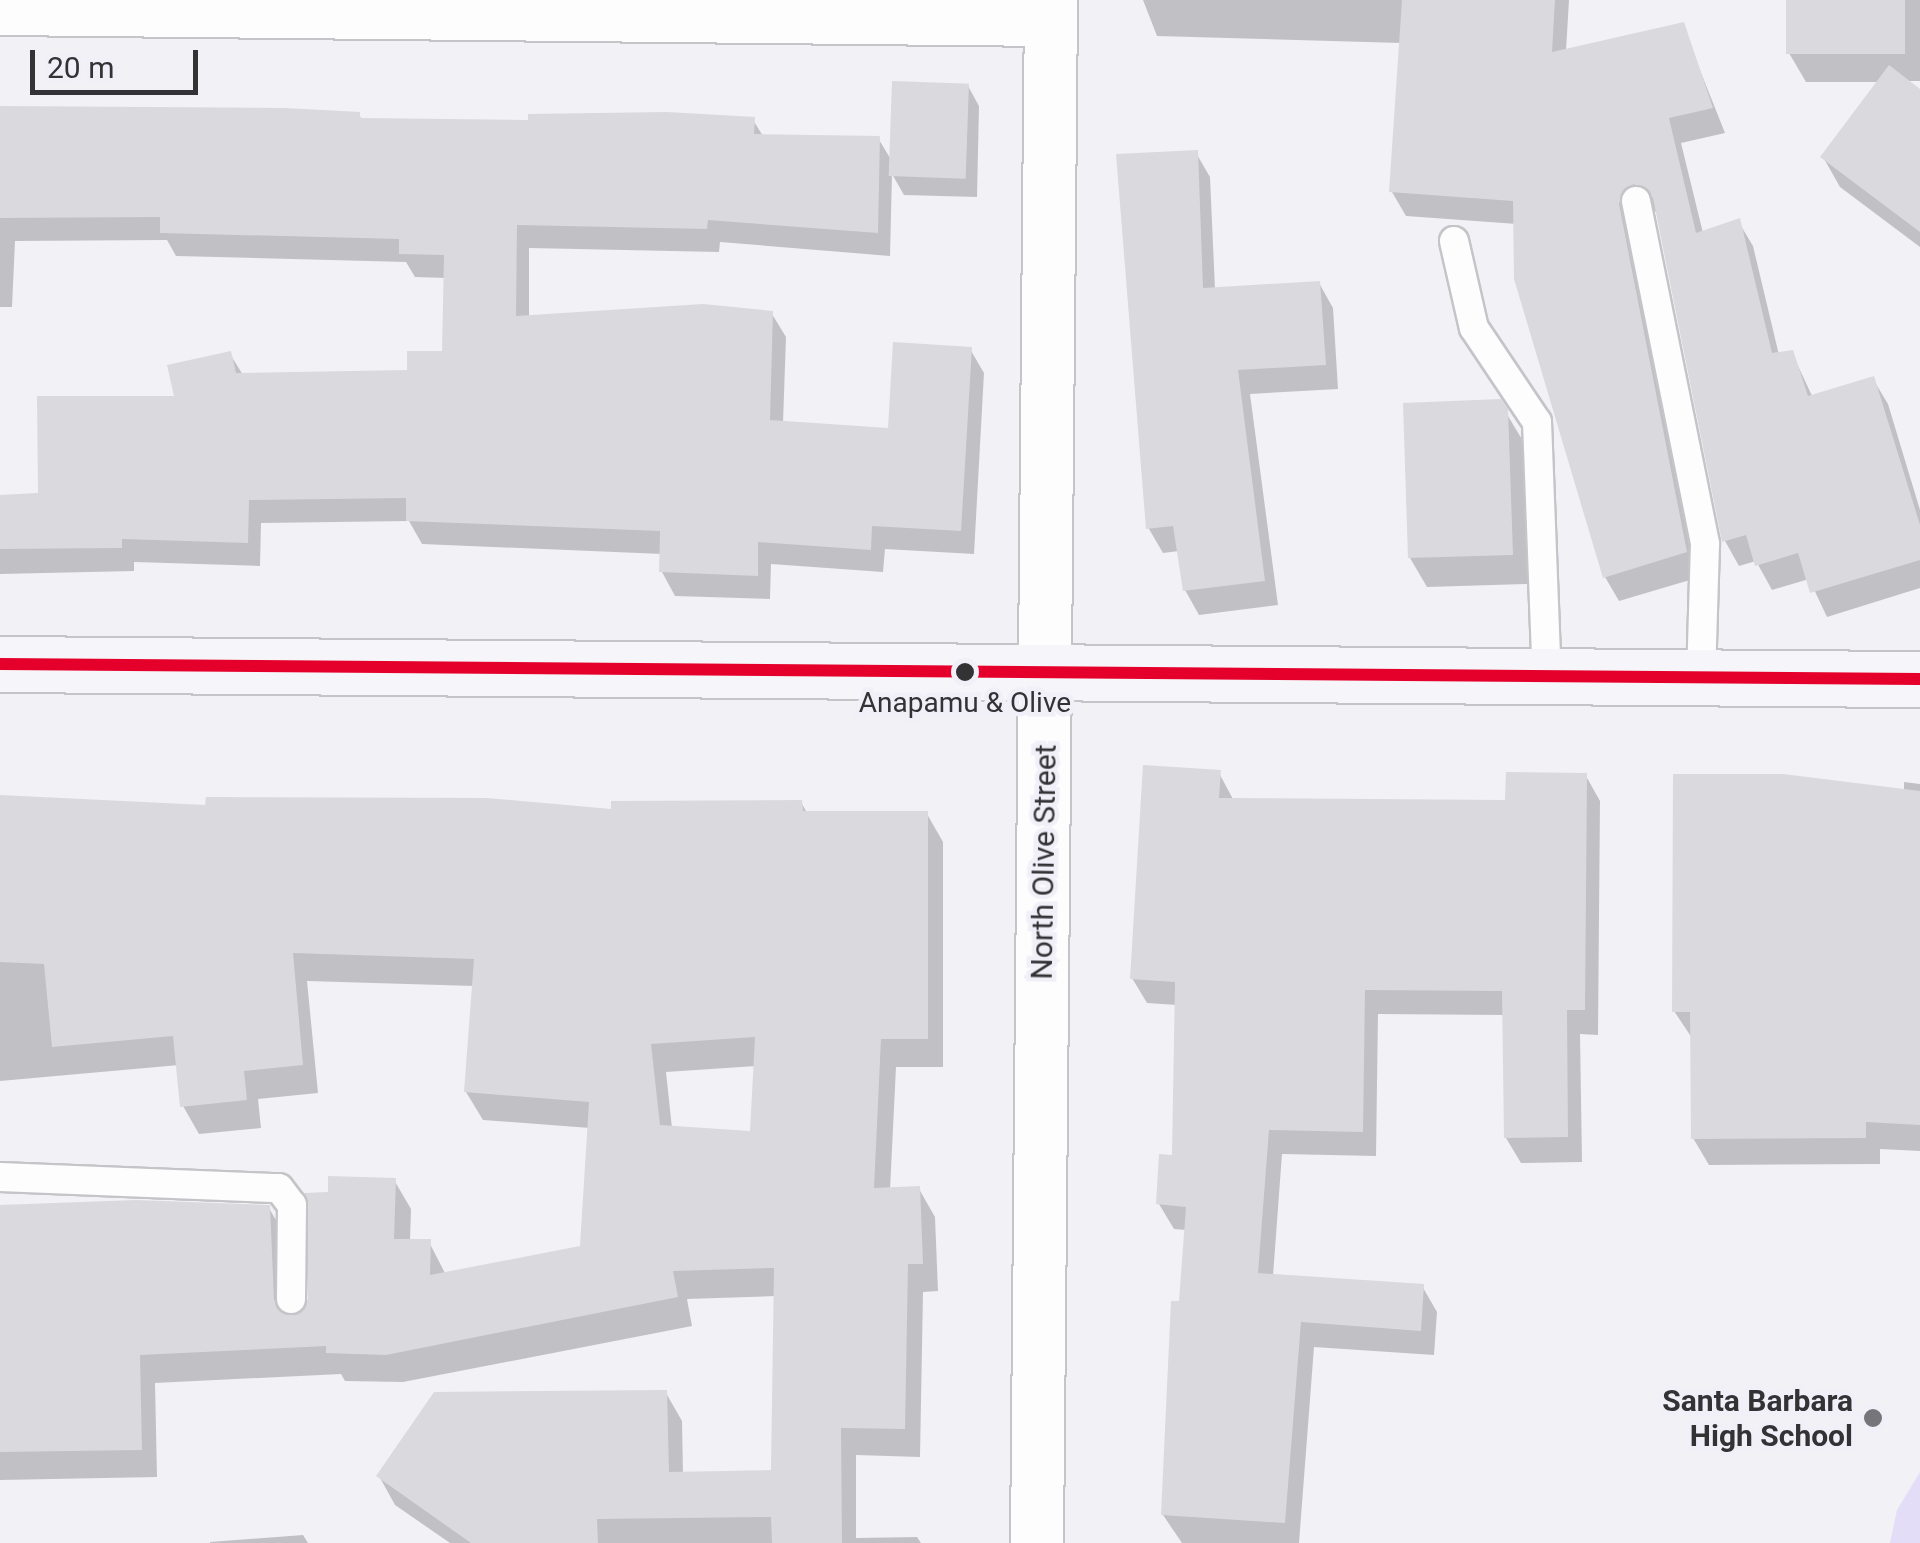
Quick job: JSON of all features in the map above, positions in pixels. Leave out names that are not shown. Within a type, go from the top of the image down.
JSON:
[{"type":"main road","points":[[0,664],[1920,680]]},
{"type":"street","points":[[0,9],[1051,10]]},
{"type":"street","name":"North Olive Street","points":[[1036,1543],[1051,10]]},
{"type":"lane","points":[[1636,201],[1705,544],[1701,678]]},
{"type":"lane","points":[[1454,241],[1474,328],[1537,422],[1546,677]]},
{"type":"lane","points":[[0,1178],[280,1188],[292,1205],[291,1300]]},
{"type":"shaded area","points":[[1920,1472],[1920,1543],[1890,1543],[1897,1510]]},
{"type":"building","points":[[1402,0],[1555,0],[1552,52],[1684,22],[1713,108],[1669,118],[1696,233],[1740,218],[1772,353],[1793,350],[1808,396],[1874,376],[1920,525],[1920,560],[1810,593],[1798,553],[1755,566],[1746,535],[1722,542],[1653,198],[1634,184],[1624,189],[1619,204],[1687,552],[1603,578],[1514,279],[1513,201],[1389,192]]},
{"type":"building","points":[[1786,0],[1905,0],[1905,54],[1786,54]]},
{"type":"building","points":[[1889,65],[1920,89],[1920,232],[1820,157]]},
{"type":"building","points":[[892,81],[969,84],[966,179],[889,176]]},
{"type":"building","points":[[0,106],[284,108],[360,112],[360,118],[528,120],[528,114],[667,112],[755,117],[754,134],[880,136],[878,233],[708,220],[707,229],[517,225],[516,316],[703,304],[773,311],[770,420],[888,428],[893,342],[972,347],[961,531],[872,526],[871,550],[758,542],[758,576],[659,572],[660,531],[406,521],[406,498],[249,500],[248,543],[122,539],[122,548],[0,549],[0,495],[38,493],[37,396],[174,396],[167,365],[231,351],[236,373],[407,370],[407,351],[442,351],[444,255],[399,254],[399,239],[160,233],[160,217],[0,218]]},
{"type":"building","points":[[1198,150],[1203,288],[1320,281],[1326,365],[1238,370],[1265,581],[1183,591],[1173,526],[1146,529],[1116,154]]},
{"type":"building","points":[[1501,399],[1508,409],[1513,555],[1408,558],[1403,403]]},
{"type":"building","points":[[1143,765],[1221,770],[1219,798],[1505,800],[1506,772],[1587,773],[1585,1010],[1567,1010],[1568,1137],[1504,1138],[1502,991],[1365,990],[1363,1132],[1269,1130],[1258,1273],[1424,1284],[1421,1331],[1301,1322],[1285,1523],[1161,1515],[1171,1301],[1179,1301],[1186,1207],[1156,1204],[1159,1154],[1172,1155],[1175,982],[1130,979]]},
{"type":"building","points":[[1673,774],[1783,774],[1920,791],[1920,1125],[1866,1122],[1866,1138],[1691,1139],[1690,1012],[1672,1012]]},
{"type":"building","points":[[0,795],[205,805],[206,797],[487,798],[611,809],[611,801],[802,800],[803,811],[928,811],[928,1039],[881,1039],[874,1188],[920,1186],[923,1264],[908,1264],[905,1429],[841,1428],[842,1543],[772,1543],[771,1517],[597,1519],[598,1543],[471,1543],[376,1476],[434,1392],[667,1390],[669,1472],[771,1470],[774,1268],[673,1271],[678,1297],[386,1355],[326,1353],[326,1346],[140,1355],[142,1450],[0,1452],[0,1205],[136,1200],[270,1205],[274,1300],[292,1316],[308,1299],[305,1193],[328,1192],[328,1176],[396,1178],[394,1239],[431,1239],[430,1275],[580,1246],[589,1102],[464,1092],[474,959],[293,953],[303,1065],[244,1071],[247,1100],[180,1107],[173,1036],[52,1047],[44,964],[0,962]],"holes":[[[755,1037],[750,1131],[660,1125],[651,1044]]]},
{"type":"transit line","points":[[0,664],[1920,679]]},
{"type":"place","name":"Anapamu & Olive","points":[[965,672]]},
{"type":"place","name":"Santa Barbara High School","points":[[1873,1418]]}]
